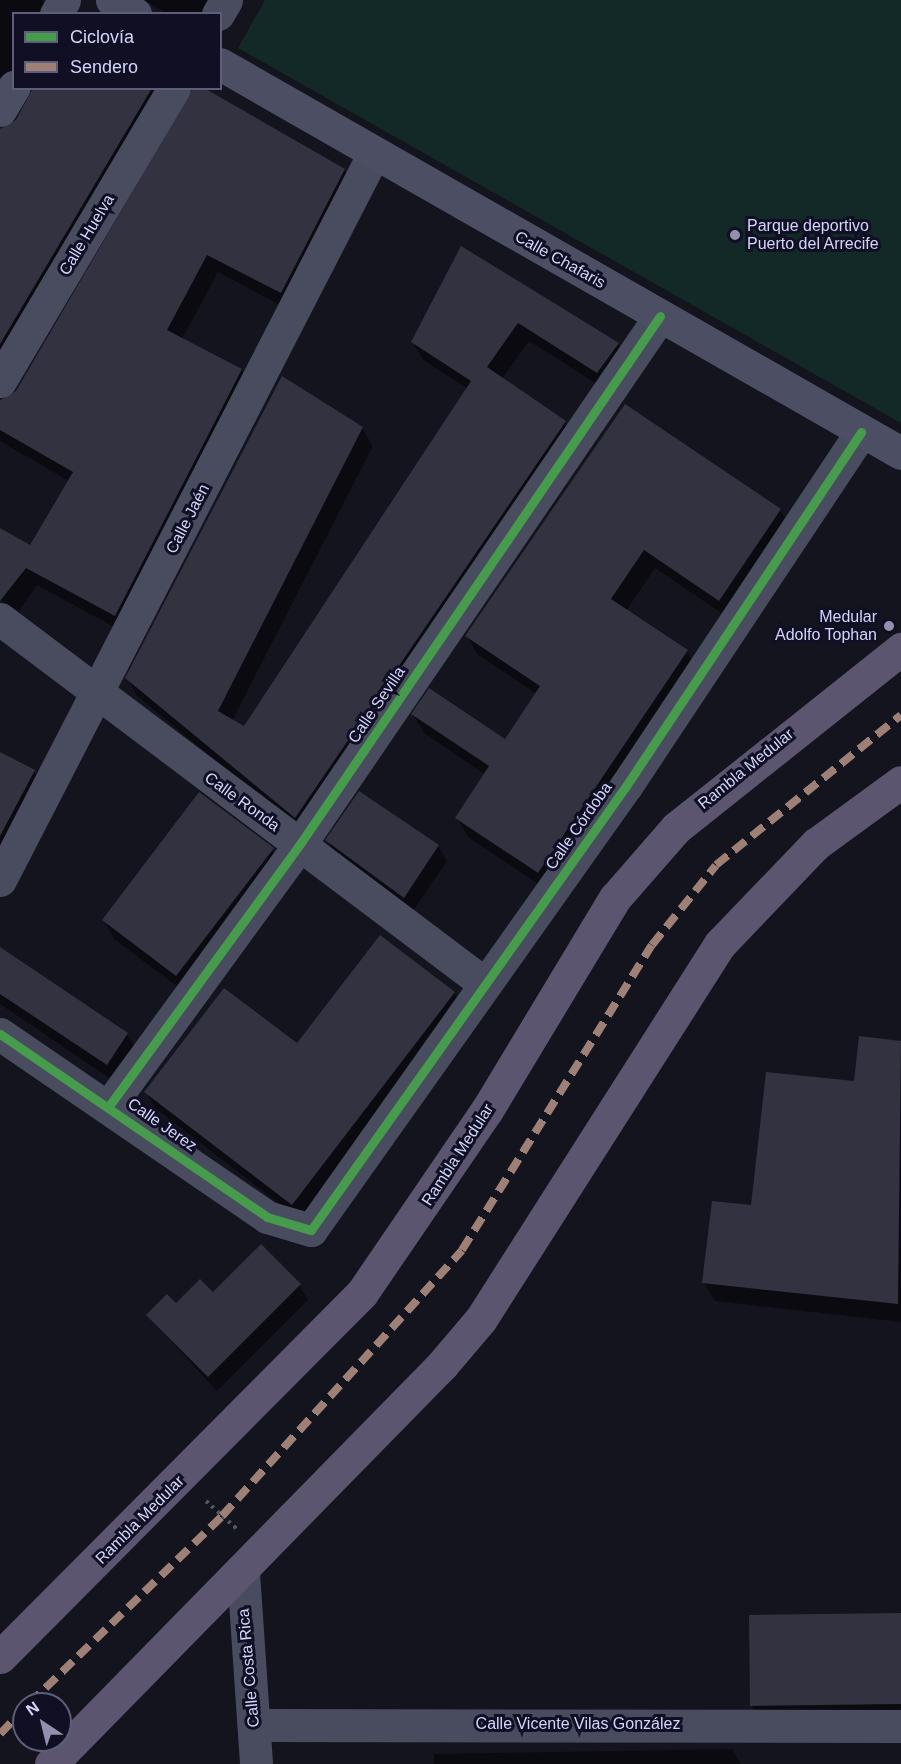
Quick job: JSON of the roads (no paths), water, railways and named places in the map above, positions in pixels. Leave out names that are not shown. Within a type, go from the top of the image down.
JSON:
[{"type":"main road","name":"Rambla Medular","points":[[1,1653],[362,1293],[481,1119],[615,898],[676,828],[901,649]]},
{"type":"main road","points":[[51,1764],[243,1572],[481,1319],[720,944],[816,844],[901,782]]},
{"type":"street","points":[[112,0],[132,12]]},
{"type":"street","name":"Calle Chafaris","points":[[222,65],[373,155],[901,453]]},
{"type":"street","points":[[0,110],[12,90]]},
{"type":"street","name":"Calle Huelva","points":[[0,381],[173,90]]},
{"type":"street","name":"Calle Jaén","points":[[0,880],[97,697],[373,155]]},
{"type":"street","name":"Calle Sevilla","points":[[109,1106],[300,844],[660,316]]},
{"type":"street","name":"Calle Córdoba","points":[[311,1230],[626,786],[861,432]]},
{"type":"street","name":"Calle Ronda","points":[[0,619],[97,697],[300,844],[485,984]]},
{"type":"street","name":"Calle Jerez","points":[[0,1034],[109,1106],[267,1216],[311,1230]]},
{"type":"street","name":"Calle Costa Rica","points":[[243,1572],[256,1764]]},
{"type":"street","name":"Calle Vicente Vilas González","points":[[254,1725],[901,1726]]},
{"type":"place","name":"Parque deportivo Puerto del Arrecife","points":[[735,235]]},
{"type":"place","name":"Medular Adolfo Tophan","points":[[889,626]]}]
